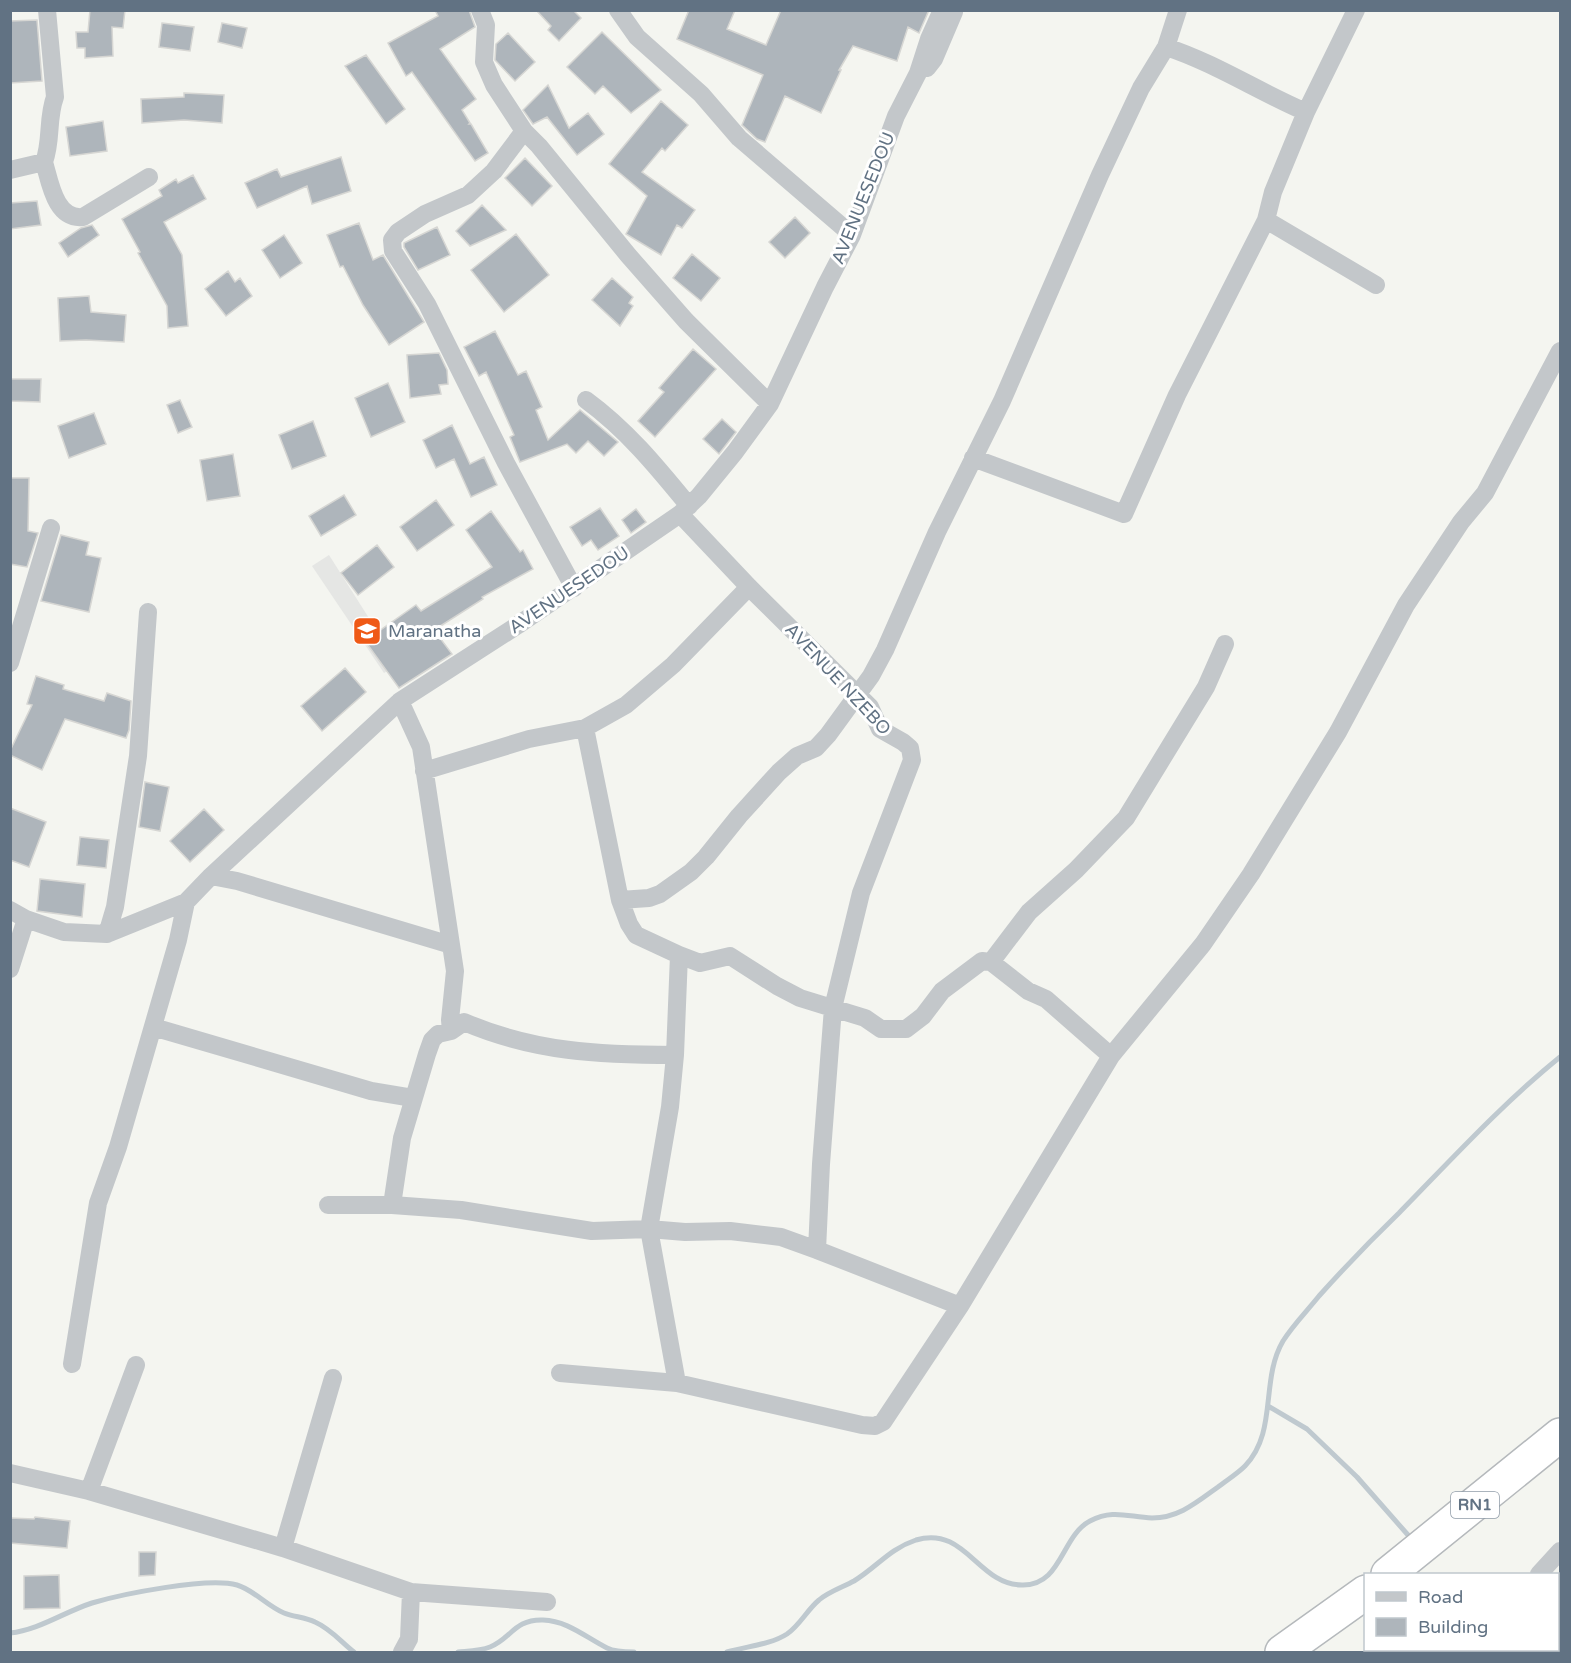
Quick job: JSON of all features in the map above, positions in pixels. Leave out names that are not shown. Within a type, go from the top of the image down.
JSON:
[{"type":"highway","name":"RN1","points":[[1390,1573],[1560,1435]]},
{"type":"highway","points":[[1282,1653],[1364,1593]]},
{"type":"street","points":[[47,10],[55,97],[51,108],[48,152],[44,162],[60,207],[67,214],[76,218],[83,217],[149,177]]},
{"type":"street","points":[[480,10],[486,25],[484,62],[494,85],[524,131],[686,321],[770,404]]},
{"type":"street","points":[[618,10],[637,37],[701,94],[739,138],[852,235]]},
{"type":"street","points":[[918,72],[942,10]]},
{"type":"street","points":[[918,72],[928,67],[934,59],[955,10]]},
{"type":"street","points":[[620,900],[649,898],[660,894],[691,872],[779,772],[797,756],[816,748],[828,735],[871,676],[885,650],[936,532],[1002,401],[1100,175],[1141,88],[1166,47],[1178,10]]},
{"type":"street","points":[[973,458],[1124,514],[1177,395],[1266,220],[1273,192],[1306,112],[1356,10]]},
{"type":"street","points":[[1166,47],[1185,53],[1306,112]]},
{"type":"street","name":"AVENUESEDOU","points":[[18,914],[64,932],[107,934],[186,902],[211,876],[400,701],[442,676],[574,588],[685,510],[735,452],[770,404],[825,286],[852,235],[896,116],[918,72]]},
{"type":"street","points":[[524,131],[494,171],[468,195],[425,214],[398,232],[392,240],[393,251],[427,304],[506,463],[574,588]]},
{"type":"street","points":[[10,170],[44,162]]},
{"type":"street","points":[[1266,220],[1376,285]]},
{"type":"street","points":[[560,1373],[677,1383],[862,1425],[875,1426],[883,1422],[960,1306],[1111,1056],[1203,944],[1251,874],[1338,732],[1406,605],[1461,522],[1485,493],[1560,351]]},
{"type":"street","name":"AVENUE NZEBO","points":[[586,400],[634,440],[685,510],[749,587],[856,696],[870,707],[880,729],[910,748],[912,760],[861,893],[833,1008],[817,1250]]},
{"type":"street","points":[[10,663],[51,528]]},
{"type":"street","points":[[424,771],[529,739],[585,728],[626,705],[673,665],[749,587]]},
{"type":"street","points":[[107,934],[116,907],[138,756],[148,612]]},
{"type":"street","points":[[991,962],[1029,912],[1076,870],[1126,818],[1206,687],[1225,644]]},
{"type":"street","points":[[400,701],[421,747],[455,971],[451,1031]]},
{"type":"street","points":[[585,728],[620,900],[636,935],[700,963],[730,956],[800,998],[865,1018],[881,1029],[906,1029],[923,1016],[952,982],[982,961],[991,962],[1021,987],[1046,999],[1111,1056]]},
{"type":"street","points":[[211,876],[237,881],[451,945]]},
{"type":"street","points":[[72,1364],[98,1203],[118,1147],[178,940],[186,902]]},
{"type":"street","points":[[10,969],[18,914]]},
{"type":"street","points":[[677,1383],[649,1229],[670,1107],[675,1055],[679,955]]},
{"type":"street","points":[[392,1204],[402,1138],[432,1040],[438,1034],[451,1031],[464,1022],[492,1034],[543,1047],[609,1055],[675,1055]]},
{"type":"street","points":[[153,1027],[371,1091],[413,1098]]},
{"type":"street","points":[[327,1205],[392,1204],[461,1210],[592,1231],[649,1229],[685,1232],[730,1231],[781,1237],[960,1306]]},
{"type":"street","points":[[89,1491],[136,1365]]},
{"type":"street","points":[[283,1548],[333,1378]]},
{"type":"street","points":[[10,1473],[89,1491],[283,1548],[411,1592],[547,1602]]},
{"type":"street","points":[[1541,1573],[1560,1551]]},
{"type":"street","points":[[402,1653],[410,1639],[411,1592]]},
{"type":"shaded area","name":"Maranatha","points":[[329,555],[398,664],[384,673],[312,566]]},
{"type":"building","points":[[90,10],[125,10],[123,28],[112,27],[113,56],[85,58],[85,48],[77,48],[76,32],[88,32]]},
{"type":"building","points":[[435,10],[469,10],[475,27],[440,49],[476,99],[462,110],[488,153],[475,161],[412,72],[406,76],[388,43],[438,16]]},
{"type":"building","points":[[536,10],[573,10],[581,18],[559,41],[548,30],[551,26]]},
{"type":"building","points":[[689,10],[735,10],[727,29],[766,45],[781,10],[929,10],[919,33],[908,27],[897,61],[853,46],[839,70],[841,70],[821,113],[785,96],[765,142],[757,139],[742,125],[763,75],[677,39]]},
{"type":"building","points":[[37,20],[42,81],[10,83],[10,21]]},
{"type":"building","points":[[162,23],[194,27],[190,51],[159,47]]},
{"type":"building","points":[[222,23],[247,28],[242,48],[218,42]]},
{"type":"building","points":[[602,32],[661,90],[631,113],[603,86],[595,94],[567,67]]},
{"type":"building","points":[[508,33],[535,62],[515,81],[495,60],[496,44]]},
{"type":"building","points":[[366,55],[405,109],[386,124],[345,66]]},
{"type":"building","points":[[548,85],[569,128],[588,113],[604,134],[577,155],[547,117],[533,124],[523,110]]},
{"type":"building","points":[[184,93],[224,95],[222,123],[184,120],[142,123],[141,99],[184,97]]},
{"type":"building","points":[[661,101],[688,125],[665,151],[662,148],[642,172],[695,210],[682,228],[677,225],[661,255],[626,234],[647,196],[609,164]]},
{"type":"building","points":[[103,121],[107,151],[70,156],[66,127]]},
{"type":"building","points":[[341,157],[351,191],[312,204],[307,186],[257,208],[245,183],[277,169],[281,177]]},
{"type":"building","points":[[525,158],[552,186],[532,206],[505,178]]},
{"type":"building","points":[[193,175],[206,199],[164,222],[182,255],[188,326],[168,328],[167,306],[122,219],[162,196],[159,190],[176,179],[178,183]]},
{"type":"building","points":[[37,201],[41,225],[10,229],[10,203]]},
{"type":"building","points":[[482,205],[506,230],[470,246],[456,231]]},
{"type":"building","points":[[795,217],[810,233],[785,258],[769,242]]},
{"type":"building","points":[[359,223],[373,260],[383,255],[424,322],[389,345],[363,305],[343,266],[340,267],[327,235]]},
{"type":"building","points":[[92,225],[99,235],[68,257],[59,243],[81,228]]},
{"type":"building","points":[[437,227],[450,255],[418,270],[404,247],[404,243]]},
{"type":"building","points":[[516,234],[549,275],[504,312],[471,270]]},
{"type":"building","points":[[284,235],[302,263],[280,278],[262,250]]},
{"type":"building","points":[[692,254],[720,278],[701,301],[673,278]]},
{"type":"building","points":[[228,271],[235,282],[240,278],[252,296],[226,316],[205,289]]},
{"type":"building","points":[[612,278],[633,297],[629,303],[633,306],[620,326],[592,300]]},
{"type":"building","points":[[89,296],[91,312],[126,315],[124,342],[60,341],[58,298]]},
{"type":"building","points":[[495,331],[518,375],[526,371],[542,407],[536,410],[548,440],[580,410],[618,442],[604,456],[588,441],[576,453],[567,444],[520,462],[510,437],[514,435],[486,372],[479,376],[464,347]]},
{"type":"building","points":[[693,349],[716,369],[655,437],[638,421],[664,392],[659,388]]},
{"type":"building","points":[[439,353],[447,370],[448,384],[439,385],[441,394],[410,398],[407,355]]},
{"type":"building","points":[[10,379],[41,379],[40,402],[10,401]]},
{"type":"building","points":[[388,383],[405,422],[371,437],[355,398]]},
{"type":"building","points":[[180,400],[192,427],[178,433],[167,405]]},
{"type":"building","points":[[94,413],[106,444],[69,458],[58,426]]},
{"type":"building","points":[[722,419],[736,432],[719,454],[703,439]]},
{"type":"building","points":[[313,421],[326,456],[292,469],[279,435]]},
{"type":"building","points":[[452,425],[470,464],[484,457],[497,485],[471,497],[454,459],[436,468],[423,440]]},
{"type":"building","points":[[233,454],[240,496],[207,501],[200,460]]},
{"type":"building","points":[[10,478],[29,478],[28,531],[38,533],[27,567],[10,564]]},
{"type":"building","points":[[344,495],[356,515],[321,536],[309,516]]},
{"type":"building","points":[[436,500],[454,525],[417,551],[400,527]]},
{"type":"building","points":[[600,508],[619,536],[598,550],[591,540],[582,546],[570,527]]},
{"type":"building","points":[[636,509],[646,522],[631,533],[622,520]]},
{"type":"building","points":[[491,511],[520,552],[523,550],[533,569],[482,597],[483,599],[434,630],[452,654],[399,688],[365,641],[416,605],[421,611],[492,567],[466,530]]},
{"type":"building","points":[[61,535],[89,542],[86,555],[101,558],[89,612],[41,601]]},
{"type":"building","points":[[377,545],[394,567],[358,595],[341,573]]},
{"type":"building","points":[[345,668],[366,692],[322,731],[301,706]]},
{"type":"building","points":[[36,676],[64,685],[63,689],[104,701],[107,693],[131,701],[129,730],[126,738],[65,719],[42,770],[10,755],[32,705],[27,704]]},
{"type":"building","points":[[145,782],[169,787],[160,831],[139,827]]},
{"type":"building","points":[[10,808],[46,822],[29,867],[10,860]]},
{"type":"building","points":[[204,809],[224,830],[190,862],[170,841]]},
{"type":"building","points":[[80,837],[109,840],[106,868],[77,865]]},
{"type":"building","points":[[40,879],[85,884],[82,917],[37,911]]},
{"type":"building","points":[[35,1517],[70,1521],[67,1548],[10,1543],[10,1518],[34,1519]]},
{"type":"building","points":[[139,1552],[156,1552],[155,1575],[139,1576]]},
{"type":"building","points":[[59,1575],[60,1608],[24,1609],[24,1576]]},
{"type":"waterway","points":[[727,1652],[766,1643],[787,1634],[823,1597],[854,1581],[891,1553],[916,1540],[933,1538],[947,1541],[994,1576],[1022,1585],[1035,1583],[1045,1578],[1080,1528],[1098,1517],[1106,1515],[1162,1517],[1179,1512],[1203,1498],[1242,1469],[1255,1452],[1262,1438],[1276,1356],[1283,1341],[1296,1324],[1348,1264],[1477,1133],[1560,1057]]},
{"type":"waterway","points":[[1268,1406],[1307,1429],[1357,1477],[1408,1535]]},
{"type":"waterway","points":[[10,1633],[41,1625],[106,1599],[164,1588],[223,1583],[243,1587],[284,1613],[321,1625],[354,1652]]},
{"type":"waterway","points":[[458,1652],[490,1647],[519,1626],[543,1620],[568,1626],[610,1649],[634,1652]]},
{"type":"place","name":"Maranatha","points":[[367,631]]}]
